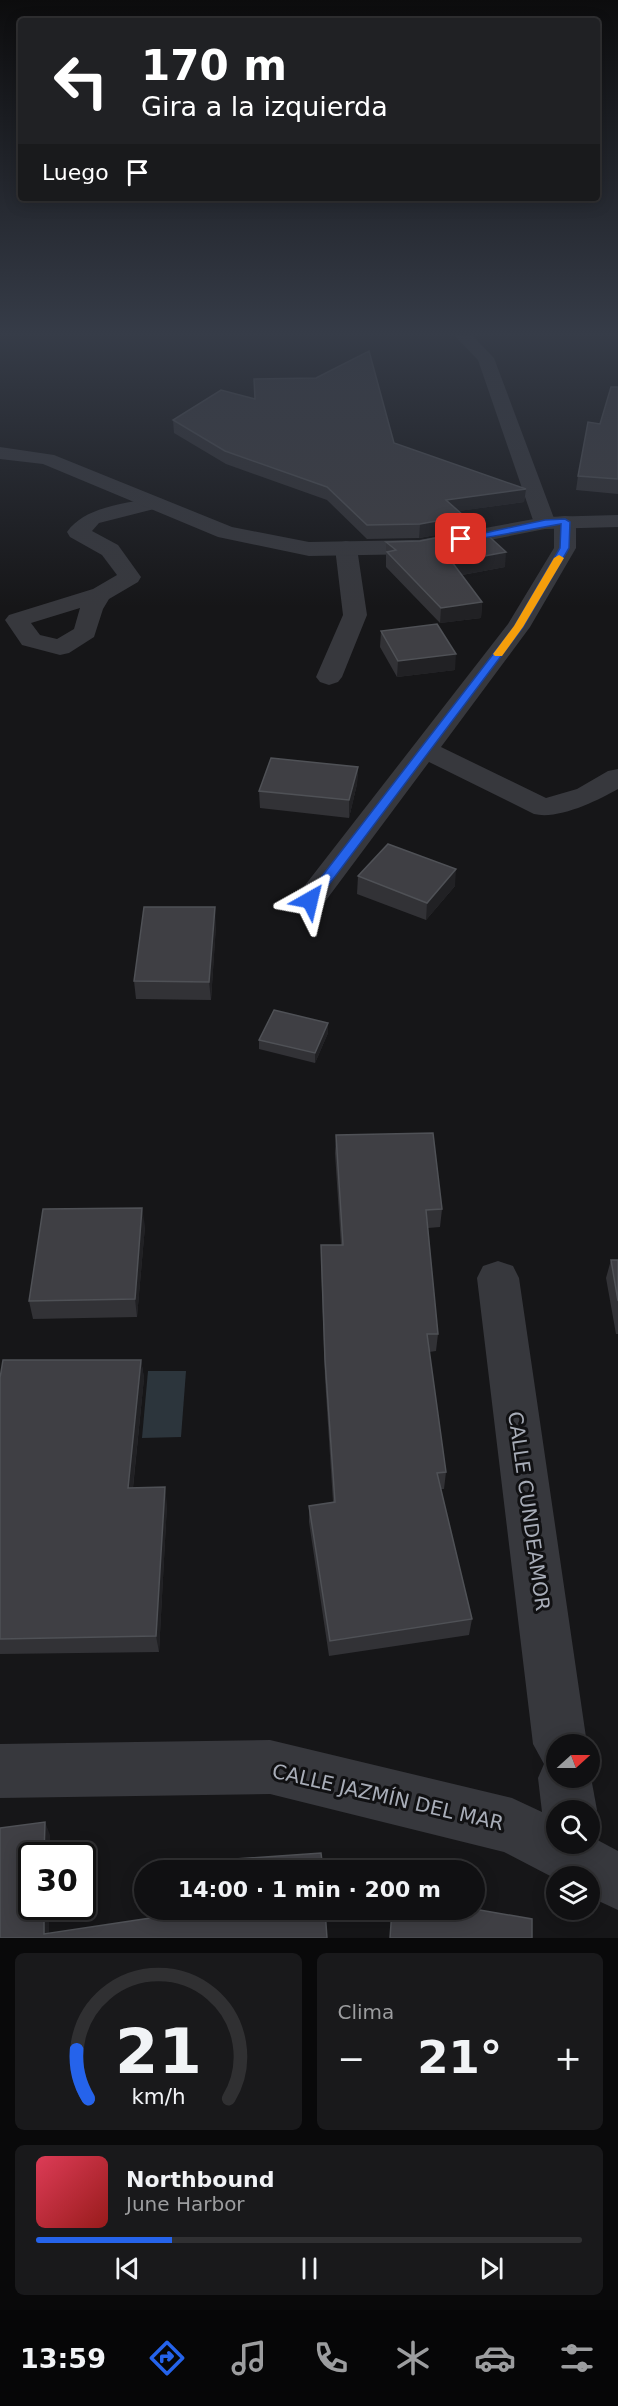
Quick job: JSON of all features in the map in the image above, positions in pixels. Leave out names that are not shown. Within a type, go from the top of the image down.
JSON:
[{"type":"street","points":[[310,900],[518,627],[565,548],[515,425]]},
{"type":"street","points":[[0,453],[47,459],[226,532],[309,549],[419,547],[555,522],[618,521]]},
{"type":"street","points":[[101,594],[130,577],[110,550],[78,532],[92,519],[155,503]]},
{"type":"street","points":[[328,677],[354,615],[346,548]]},
{"type":"street","points":[[425,750],[544,808],[587,795],[618,777]]},
{"type":"street","name":"CALLE CUNDEAMOR","points":[[498,1278],[559,1734]]},
{"type":"street","name":"CALLE JAZMÍN DEL MAR","points":[[0,1771],[270,1767],[512,1826],[546,1837]]},
{"type":"shaded area","points":[[148,1371],[186,1371],[181,1437],[142,1438]]},
{"type":"building","points":[[182,425],[389,425],[394,443],[526,489],[446,500],[464,516],[420,524],[367,525],[327,487],[225,451]]},
{"type":"building","points":[[587,425],[618,425],[618,479],[578,476]]},
{"type":"building","points":[[481,529],[506,552],[452,562],[482,602],[441,608],[387,552],[396,550],[386,542],[420,541]]},
{"type":"building","points":[[437,624],[456,654],[398,661],[381,631]]},
{"type":"building","points":[[271,758],[358,767],[349,800],[259,791]]},
{"type":"building","points":[[388,844],[456,869],[427,903],[358,876]]},
{"type":"building","points":[[144,907],[215,907],[209,982],[134,981]]},
{"type":"building","points":[[274,1010],[328,1023],[315,1053],[259,1040]]},
{"type":"building","points":[[433,1133],[442,1209],[426,1210],[438,1334],[427,1334],[446,1472],[437,1473],[472,1619],[330,1641],[309,1506],[335,1502],[325,1360],[321,1245],[343,1245],[336,1135]]},
{"type":"building","points":[[142,1208],[135,1299],[29,1301],[43,1209]]},
{"type":"building","points":[[611,1260],[618,1260],[618,1301]]},
{"type":"building","points":[[3,1360],[141,1360],[128,1488],[165,1487],[156,1636],[0,1639],[0,1378]]},
{"type":"building","points":[[45,1822],[44,1842],[18,1842],[18,1920],[44,1920],[44,1934],[137,1920],[326,1920],[327,1938],[0,1938],[0,1828]]},
{"type":"building","points":[[321,1853],[322,1860],[220,1860]]},
{"type":"building","points":[[485,1911],[532,1919],[532,1938],[390,1938],[391,1920],[485,1920]]},
{"type":"slow traffic","points":[[498,654],[518,627],[559,558]]},
{"type":"route","points":[[310,900],[518,627],[565,548],[565,522],[545,523],[461,539]]}]
